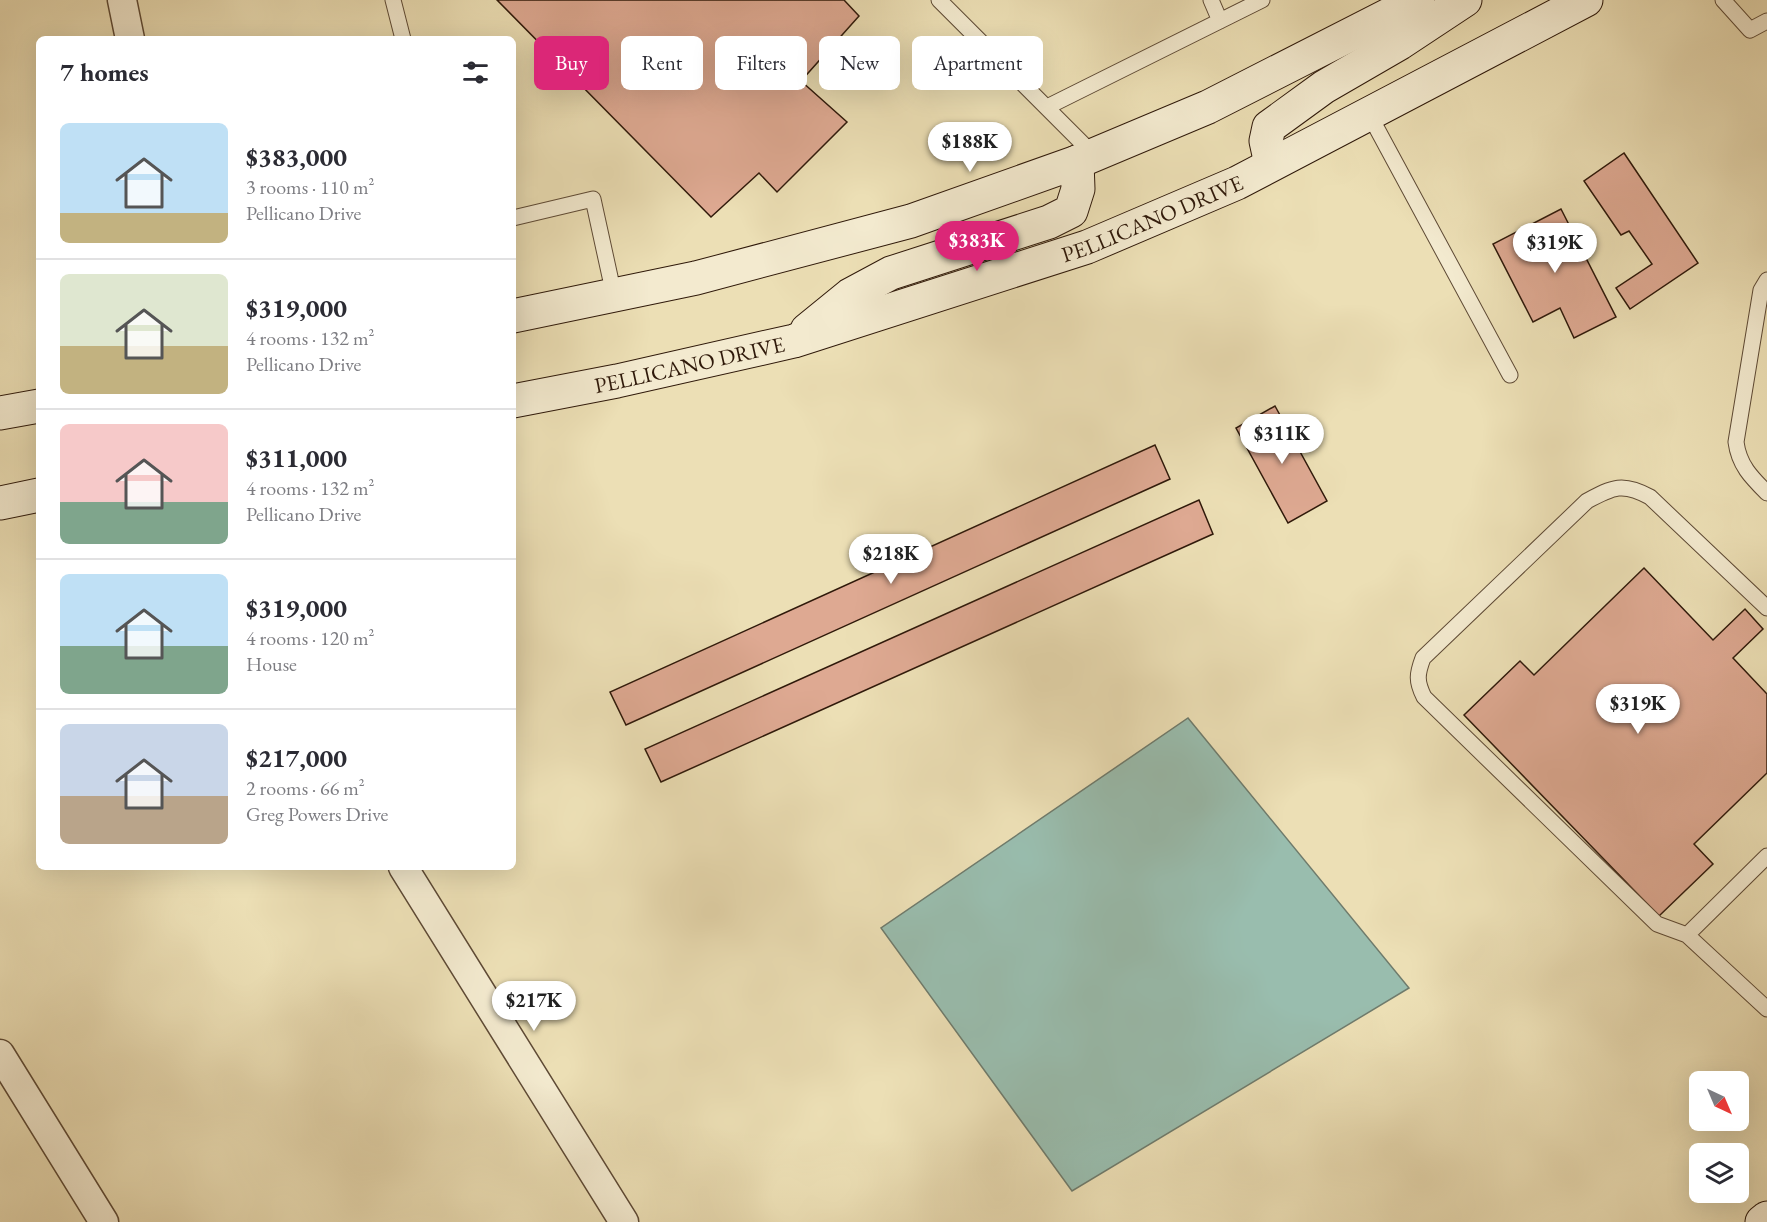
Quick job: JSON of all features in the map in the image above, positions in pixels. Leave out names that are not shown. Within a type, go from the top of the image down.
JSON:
[{"type":"main road","points":[[516,315],[696,278],[911,221],[1085,158],[1208,107],[1418,0]]},
{"type":"main road","points":[[1271,164],[1266,141],[1269,127],[1324,87],[1401,43],[1465,0]]},
{"type":"main road","name":"PELLICANO DRIVE","points":[[516,400],[617,381],[794,341],[1087,248],[1237,183],[1586,0]]},
{"type":"main road","points":[[794,341],[850,296],[891,273],[1049,222],[1071,211],[1085,158]]},
{"type":"main road","points":[[0,413],[36,406]]},
{"type":"main road","points":[[0,503],[36,496]]},
{"type":"main road","points":[[1762,1222],[1767,1218]]},
{"type":"street","points":[[122,0],[129,36]]},
{"type":"street","points":[[405,870],[624,1222]]},
{"type":"street","points":[[0,1054],[104,1222]]},
{"type":"lane","points":[[393,0],[402,36]]},
{"type":"lane","points":[[939,0],[1047,107],[1085,158]]},
{"type":"lane","points":[[1211,0],[1220,21]]},
{"type":"lane","points":[[1047,107],[1262,0]]},
{"type":"lane","points":[[1723,0],[1750,30],[1767,21]]},
{"type":"lane","points":[[1369,114],[1510,375]]},
{"type":"lane","points":[[516,217],[593,199],[614,295]]},
{"type":"lane","points":[[1767,280],[1761,290],[1736,442],[1738,459],[1746,472],[1767,493]]},
{"type":"lane","points":[[1767,608],[1650,497],[1632,487],[1611,488],[1587,501],[1423,658],[1417,673],[1418,684],[1424,697],[1657,924],[1687,935],[1767,1008]]},
{"type":"lane","points":[[1687,935],[1767,856]]},
{"type":"shaded area","points":[[1188,718],[1409,988],[1072,1191],[881,928]]},
{"type":"building","points":[[497,0],[844,0],[859,16],[841,36],[819,36],[819,61],[807,74],[807,36],[715,36],[715,90],[807,90],[807,86],[847,122],[777,192],[759,173],[711,217],[586,90],[609,90],[609,36],[534,38]]},
{"type":"building","points":[[1624,153],[1698,263],[1630,309],[1616,288],[1652,264],[1629,231],[1621,235],[1584,181]]},
{"type":"building","points":[[1561,209],[1616,317],[1574,338],[1560,308],[1533,322],[1493,244]]},
{"type":"building","points":[[1275,406],[1327,501],[1288,523],[1236,428]]},
{"type":"building","points":[[1155,445],[1170,479],[626,725],[610,692]]},
{"type":"building","points":[[1199,500],[1213,534],[661,782],[645,749]]},
{"type":"building","points":[[1644,568],[1713,640],[1745,609],[1763,629],[1733,658],[1767,694],[1767,773],[1694,844],[1713,864],[1659,916],[1464,715],[1520,661],[1534,675]]}]
